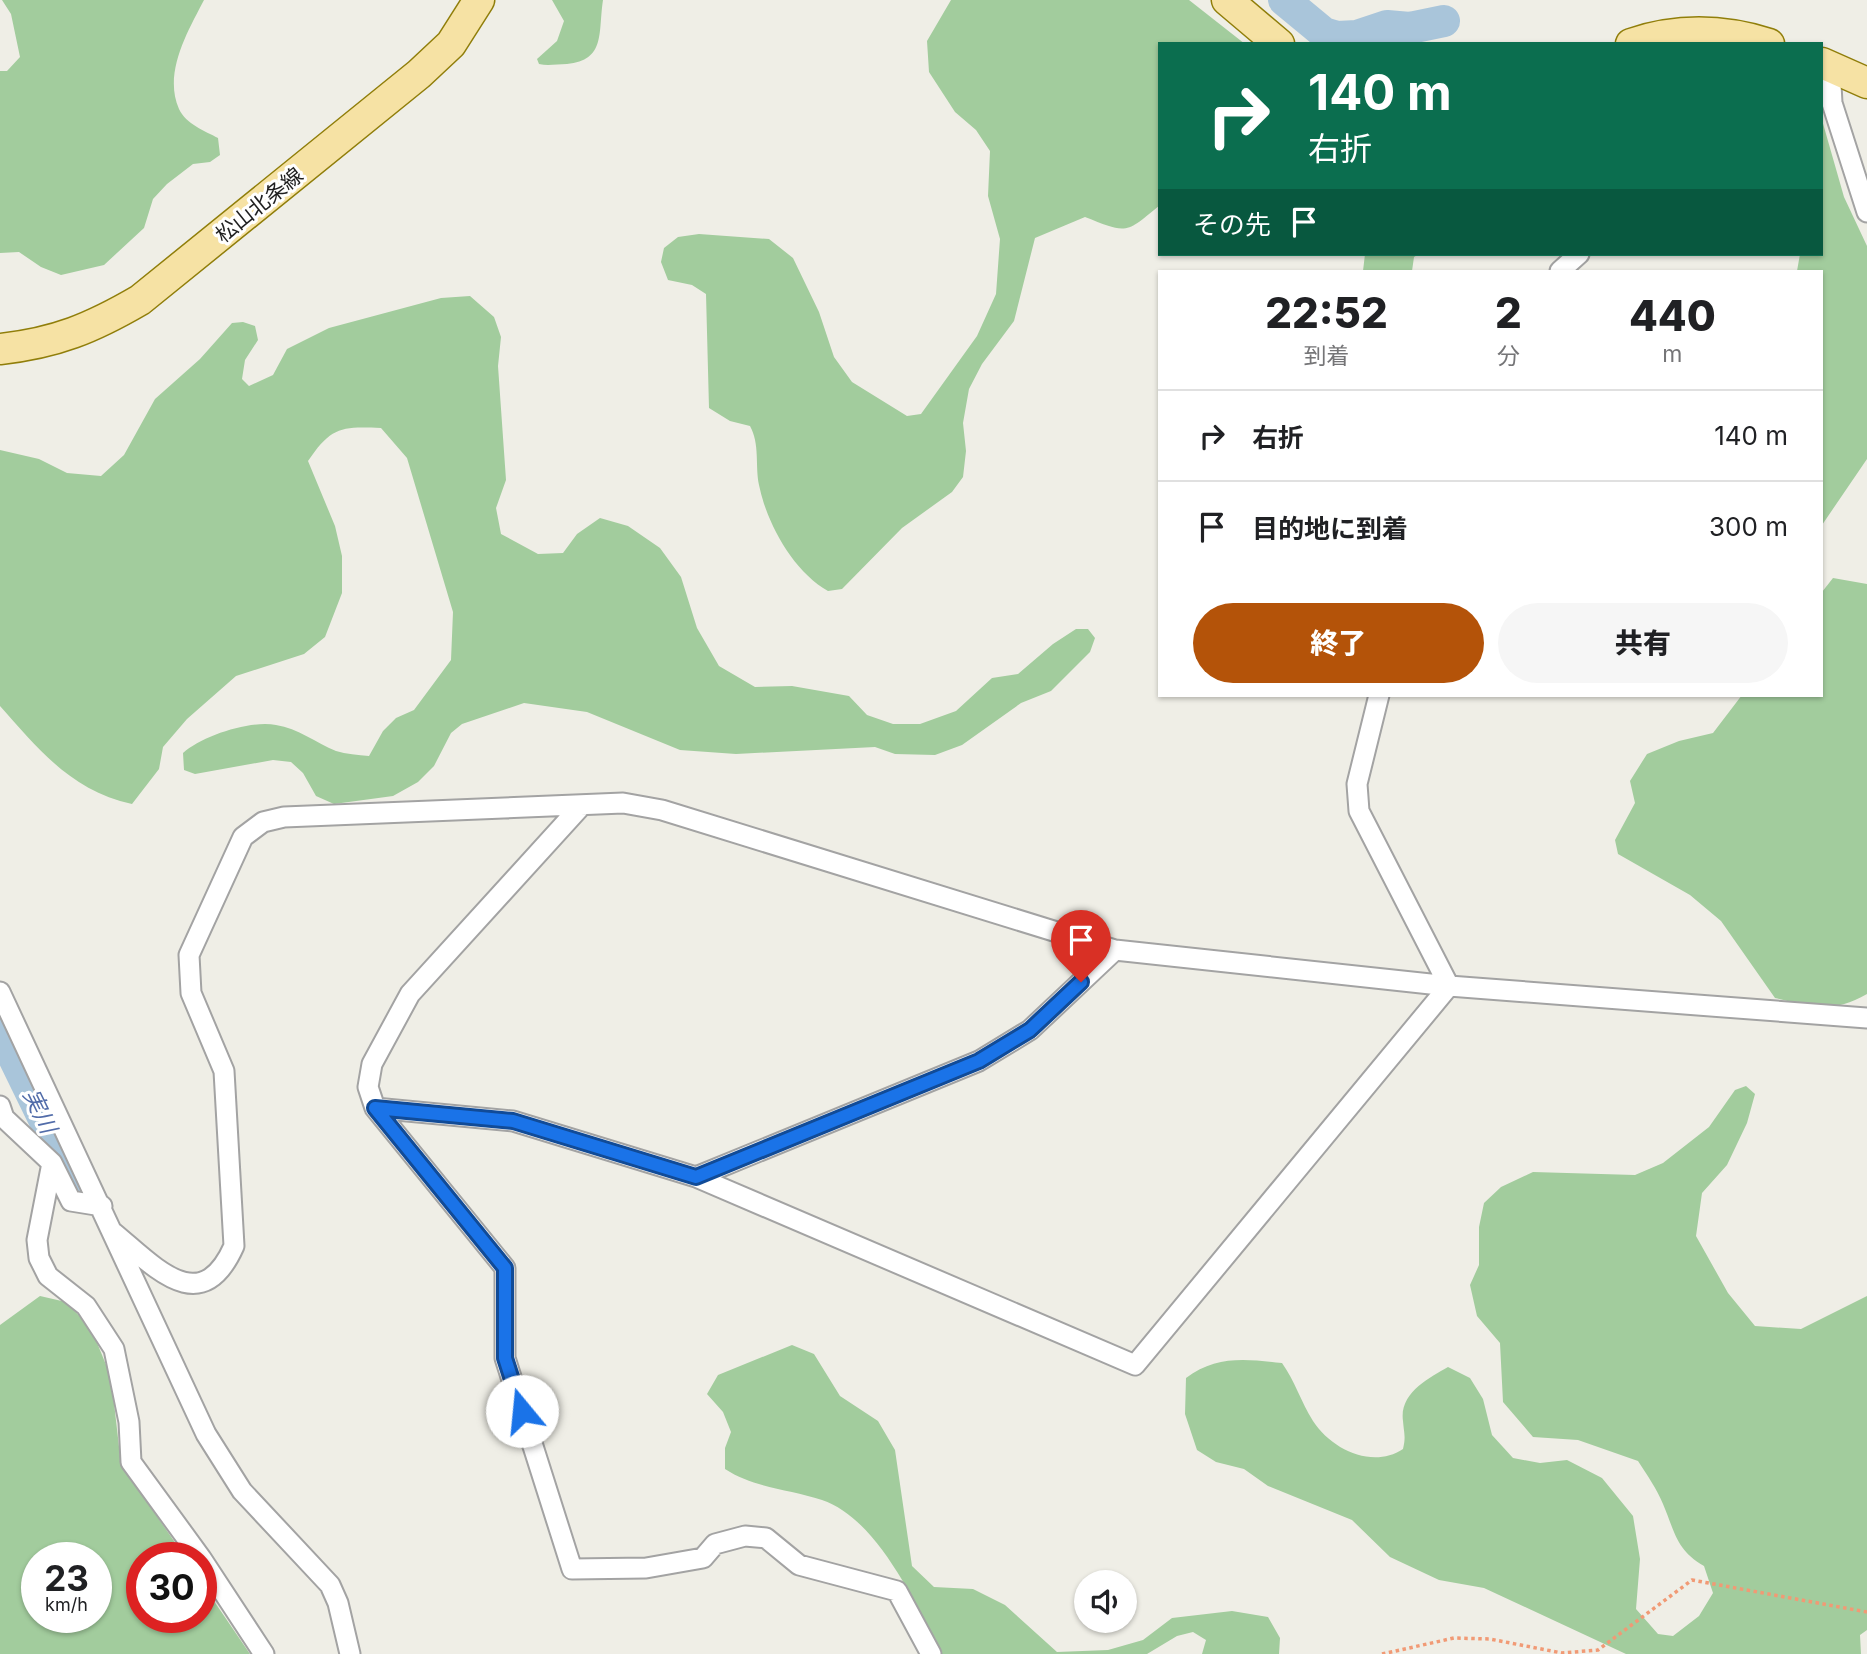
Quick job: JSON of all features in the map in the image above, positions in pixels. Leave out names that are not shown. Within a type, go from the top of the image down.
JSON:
[{"type":"main road","name":"松山北条線","points":[[0,349],[65,338],[95,327],[140,300],[419,74],[451,44],[480,0]]},
{"type":"main road","points":[[1227,0],[1277,42]]},
{"type":"main road","points":[[1639,42],[1679,32],[1708,31],[1739,34],[1763,42]]},
{"type":"main road","points":[[1826,64],[1867,83]]},
{"type":"street","points":[[1826,64],[1832,103],[1867,212]]},
{"type":"street","points":[[1561,270],[1577,256]]},
{"type":"street","points":[[1379,697],[1357,784],[1359,811],[1450,986]]},
{"type":"street","points":[[114,1233],[177,1281],[198,1283],[213,1279],[225,1266],[234,1246],[224,1071],[191,993],[189,955],[243,837],[263,822],[284,817],[623,803],[662,810],[1115,950],[1450,986],[1867,1017]]},
{"type":"street","points":[[582,806],[410,993],[372,1064],[368,1087],[375,1108],[505,1268],[505,1358],[572,1569],[646,1568],[704,1558],[715,1544],[745,1536],[766,1538],[799,1565],[897,1591],[914,1627],[931,1654]]},
{"type":"street","points":[[696,1177],[979,1061],[1030,1030],[1115,950]]},
{"type":"street","points":[[375,1108],[513,1121],[696,1177],[1135,1365],[1450,986]]},
{"type":"street","points":[[0,992],[102,1206],[205,1434],[243,1491],[330,1586],[338,1603],[349,1654]]},
{"type":"street","points":[[0,1106],[4,1118],[51,1163],[71,1201],[102,1206]]},
{"type":"street","points":[[51,1163],[37,1240],[39,1258],[48,1276],[86,1306],[114,1349],[129,1422],[131,1462],[189,1542]]},
{"type":"street","points":[[217,1582],[264,1654]]},
{"type":"path","points":[[1382,1654],[1454,1637],[1489,1639],[1524,1648],[1562,1653],[1598,1650],[1692,1580],[1867,1612]]},
{"type":"path","points":[[1521,1654],[1524,1648]]},
{"type":"green space","points":[[2,0],[204,0],[180,53],[174,81],[175,95],[179,109],[186,119],[218,138],[220,155],[210,162],[193,164],[167,184],[153,199],[144,228],[104,265],[61,275],[41,267],[19,252],[0,253],[0,71],[7,71],[20,57],[11,14]]},
{"type":"green space","points":[[552,0],[603,0],[598,43],[588,57],[567,64],[539,64],[537,59],[557,41],[564,21]]},
{"type":"green space","points":[[951,0],[1189,0],[1242,42],[1158,42],[1158,207],[1140,222],[1126,228],[1110,226],[1085,217],[1035,238],[1014,321],[982,364],[969,389],[963,423],[966,451],[963,477],[952,492],[902,528],[842,589],[828,591],[815,582],[793,559],[775,530],[759,485],[756,447],[750,426],[730,421],[709,408],[706,294],[692,285],[668,280],[661,262],[664,248],[678,237],[699,234],[769,239],[793,258],[819,312],[834,357],[852,382],[907,416],[921,414],[977,336],[996,294],[1000,239],[988,196],[990,151],[976,130],[955,112],[929,72],[927,41]]},
{"type":"green space","points":[[1823,124],[1844,197],[1867,246],[1867,459],[1823,524],[1823,270],[1797,270],[1800,256],[1823,256]]},
{"type":"green space","points":[[1365,256],[1416,256],[1412,270],[1363,270]]},
{"type":"green space","points":[[470,296],[494,317],[501,337],[498,366],[506,480],[496,508],[501,534],[538,554],[563,553],[577,534],[600,518],[628,526],[660,548],[681,577],[697,628],[719,666],[755,687],[792,686],[849,696],[867,715],[893,724],[920,724],[956,711],[992,678],[1018,674],[1053,644],[1076,629],[1088,629],[1095,638],[1090,652],[1051,691],[1021,703],[962,745],[935,755],[895,754],[875,747],[736,754],[680,750],[587,712],[524,703],[462,724],[451,733],[434,766],[418,782],[393,796],[334,804],[316,796],[303,773],[291,762],[273,760],[195,774],[184,770],[183,753],[191,747],[214,735],[240,727],[265,724],[299,732],[336,751],[369,756],[383,731],[396,718],[414,710],[451,660],[453,612],[407,458],[381,428],[346,429],[323,441],[308,461],[335,526],[342,556],[342,593],[325,637],[304,654],[236,676],[187,719],[163,747],[159,769],[132,804],[92,789],[58,767],[0,706],[0,450],[39,459],[67,473],[101,476],[124,455],[155,399],[200,359],[232,323],[243,322],[255,326],[258,340],[245,360],[242,379],[249,386],[273,375],[287,349],[329,328],[441,298]]},
{"type":"green space","points":[[1833,578],[1867,584],[1867,994],[1843,1004],[1822,1007],[1775,998],[1721,921],[1690,895],[1618,854],[1615,840],[1635,803],[1630,781],[1647,754],[1679,741],[1713,733],[1740,697],[1823,697],[1823,591]]},
{"type":"green space","points":[[1746,1086],[1755,1094],[1747,1123],[1727,1165],[1702,1193],[1696,1236],[1728,1293],[1755,1326],[1801,1329],[1867,1296],[1867,1630],[1860,1635],[1861,1654],[1626,1654],[1484,1588],[1439,1580],[1390,1557],[1352,1520],[1268,1486],[1244,1469],[1216,1462],[1197,1450],[1185,1414],[1186,1378],[1209,1365],[1232,1360],[1282,1363],[1321,1431],[1342,1448],[1366,1457],[1391,1455],[1403,1449],[1403,1411],[1406,1402],[1417,1388],[1448,1367],[1470,1378],[1483,1399],[1492,1435],[1513,1458],[1540,1463],[1567,1460],[1602,1478],[1633,1516],[1640,1559],[1636,1609],[1658,1634],[1673,1636],[1699,1616],[1713,1593],[1704,1566],[1682,1547],[1658,1493],[1638,1461],[1578,1440],[1533,1437],[1503,1402],[1500,1343],[1477,1316],[1470,1285],[1479,1265],[1479,1227],[1484,1203],[1501,1187],[1533,1172],[1635,1175],[1663,1163],[1709,1127],[1735,1090]]},
{"type":"green space","points":[[40,1296],[66,1302],[91,1328],[111,1377],[121,1464],[175,1542],[126,1542],[126,1633],[217,1633],[217,1606],[250,1654],[0,1654],[0,1325]]},
{"type":"green space","points":[[792,1345],[814,1354],[840,1396],[878,1421],[895,1450],[912,1566],[934,1587],[973,1589],[1005,1605],[1057,1652],[1108,1650],[1143,1640],[1172,1618],[1232,1611],[1268,1617],[1280,1638],[1279,1654],[1202,1654],[1206,1640],[1193,1632],[1177,1636],[1147,1654],[940,1654],[936,1640],[889,1559],[858,1523],[841,1509],[822,1500],[760,1484],[725,1469],[725,1448],[731,1432],[723,1412],[707,1394],[718,1375]]},
{"type":"waterway","points":[[1284,0],[1324,33],[1337,37],[1357,36],[1387,26],[1410,28],[1444,21]]},
{"type":"waterway","name":"実川","points":[[0,1029],[80,1193]]},
{"type":"route","points":[[522,1411],[505,1358],[505,1268],[375,1108],[513,1121],[696,1177],[979,1061],[1030,1030],[1081,982]]}]
